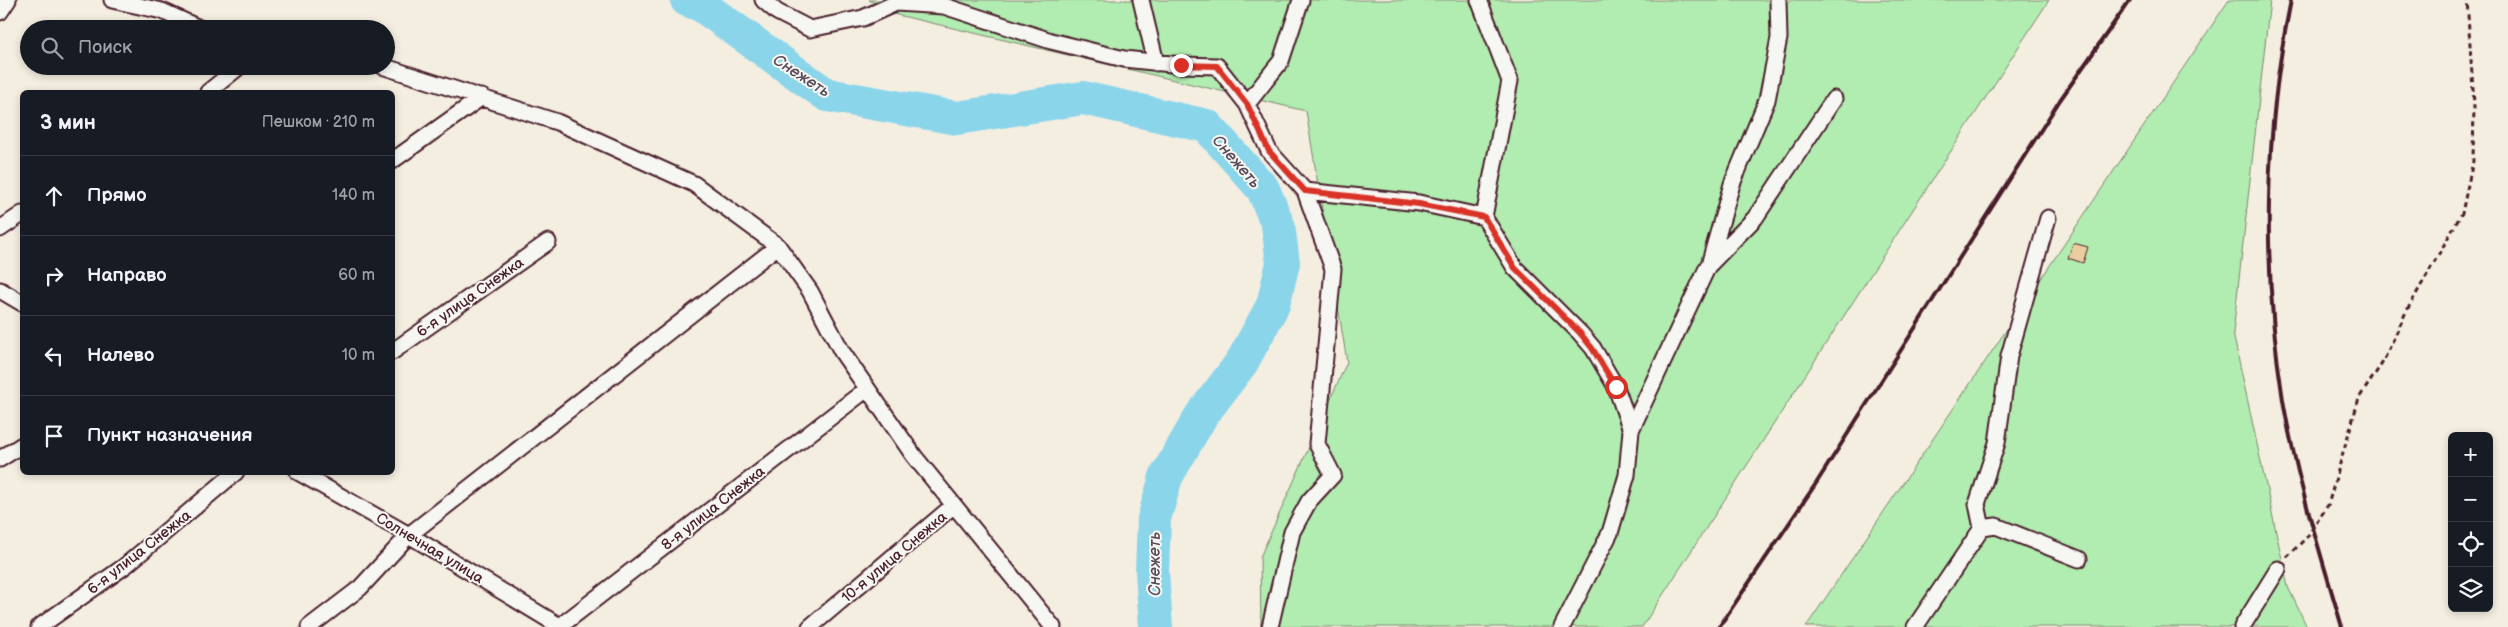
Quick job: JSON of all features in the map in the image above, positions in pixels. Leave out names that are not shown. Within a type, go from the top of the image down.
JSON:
[{"type":"street","points":[[0,12],[8,0]]},
{"type":"street","points":[[112,0],[162,11],[182,20]]},
{"type":"street","points":[[763,0],[777,12],[810,29],[863,18],[896,3],[946,3],[1052,41],[1124,59],[1217,66],[1247,104],[1269,151],[1305,191],[1332,269],[1317,444],[1333,475],[1309,501],[1292,532],[1270,627]]},
{"type":"street","points":[[1141,0],[1156,62]]},
{"type":"street","points":[[1247,104],[1282,61],[1301,0]]},
{"type":"street","points":[[1479,0],[1510,81],[1484,217],[1515,268],[1580,333],[1592,348],[1616,387],[1631,430]]},
{"type":"street","points":[[1562,627],[1610,533],[1627,475],[1631,430],[1708,266],[1732,184],[1767,100],[1778,38],[1778,0]]},
{"type":"street","points":[[395,70],[558,122],[694,184],[778,246],[810,292],[842,352],[914,456],[1053,627]]},
{"type":"street","points":[[210,90],[229,75]]},
{"type":"street","points":[[395,159],[482,97]]},
{"type":"street","points":[[1708,266],[1755,218],[1834,99]]},
{"type":"street","points":[[1305,191],[1419,204],[1484,217]]},
{"type":"street","points":[[0,229],[20,215]]},
{"type":"street","points":[[1916,627],[1982,528],[1977,504],[1997,443],[2010,356],[2048,218]]},
{"type":"street","name":"6-я улица Снежка","points":[[395,350],[548,242]]},
{"type":"street","points":[[309,627],[360,588],[410,535],[778,246]]},
{"type":"street","points":[[0,290],[20,302]]},
{"type":"street","name":"8-я улица Снежка","points":[[560,627],[867,388]]},
{"type":"street","points":[[0,459],[20,446]]},
{"type":"street","name":"6-я улица Снежка","points":[[39,627],[125,566],[232,475]]},
{"type":"street","name":"Солнечная улица","points":[[303,475],[410,535],[560,627]]},
{"type":"street","name":"10-я улица Снежка","points":[[810,627],[954,505]]},
{"type":"street","points":[[1982,528],[1996,526],[2079,559]]},
{"type":"street","points":[[2242,627],[2278,569]]},
{"type":"path","points":[[2278,569],[2290,553],[2308,537],[2328,505],[2359,398],[2383,362],[2406,312],[2462,213],[2473,161],[2474,104],[2467,0]]},
{"type":"green space","points":[[869,0],[2049,0],[1642,627],[1261,627],[1260,557],[1347,362],[1306,111],[889,13]]},
{"type":"green space","points":[[2229,0],[2270,0],[2233,333],[2288,587],[2307,627],[1806,627]]},
{"type":"building","points":[[2073,243],[2088,247],[2083,263],[2068,258]]},
{"type":"waterway","name":"Снежеть","points":[[687,0],[701,5],[827,95],[957,118],[1083,98],[1207,126],[1263,189],[1278,225],[1283,263],[1273,305],[1242,362],[1201,416],[1166,477],[1154,519],[1152,572],[1156,627]]},
{"type":"railway","points":[[1719,627],[1817,482],[2060,100],[2130,0]]},
{"type":"railway","points":[[2291,0],[2275,99],[2271,149],[2269,250],[2276,350],[2288,429],[2309,514],[2342,627]]},
{"type":"route","points":[[1181,65],[1217,66],[1247,104],[1269,151],[1305,191],[1419,204],[1484,217],[1515,268],[1580,333],[1592,348],[1616,387]]}]
